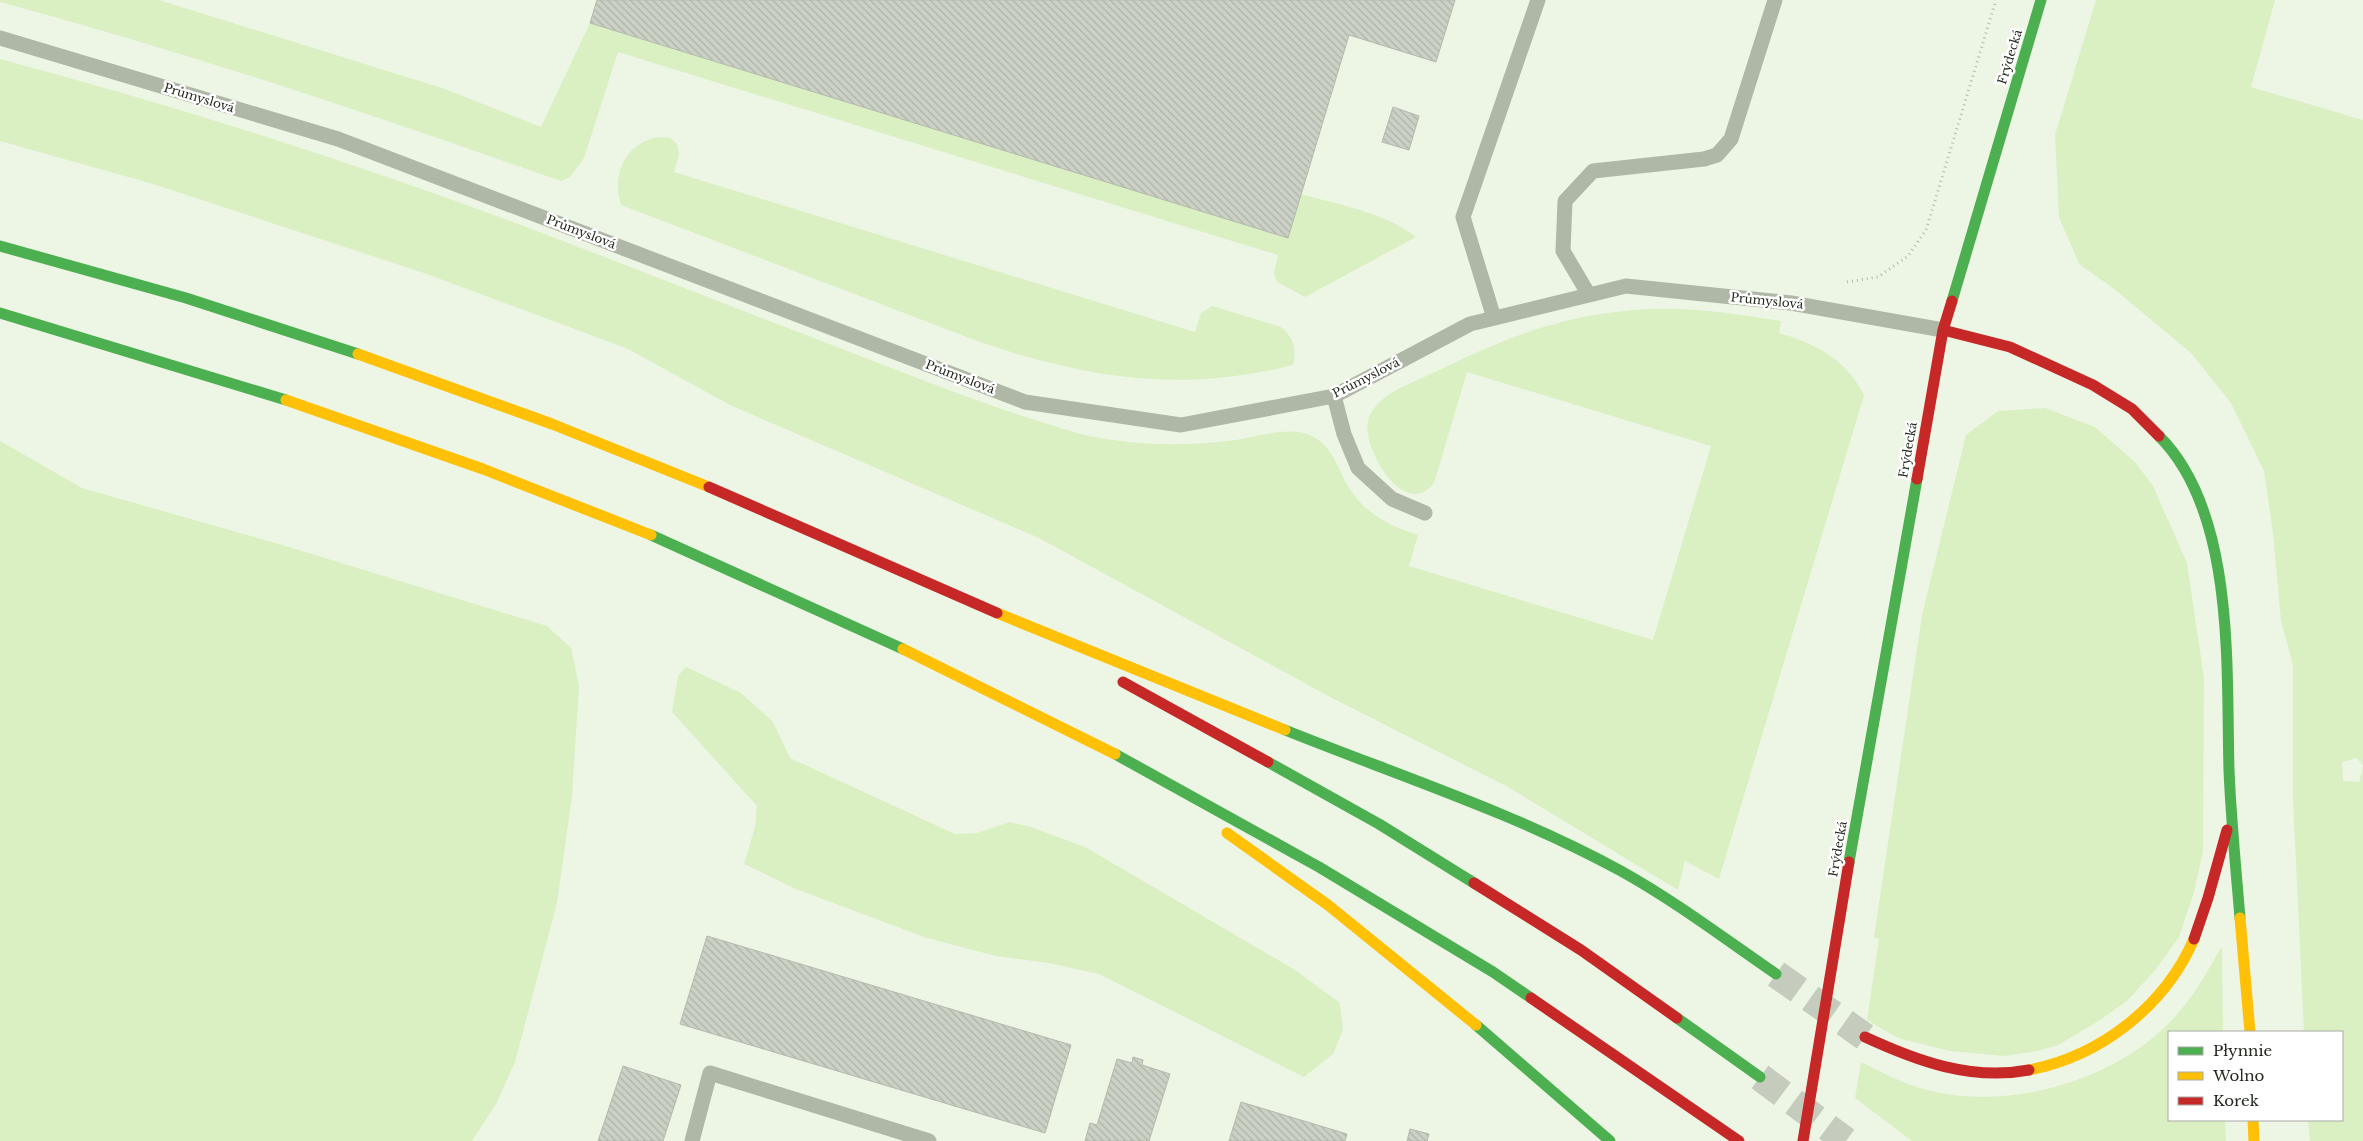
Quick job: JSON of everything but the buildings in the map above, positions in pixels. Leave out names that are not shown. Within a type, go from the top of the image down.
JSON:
[{"type":"main road","name":"Frýdecká","points":[[1803,1141],[1840,913],[1943,330],[2041,0]]},
{"type":"main road","points":[[0,246],[86,268],[442,382],[733,497],[955,596],[1350,757],[1486,808],[1600,860],[1658,893],[1776,974]]},
{"type":"main road","points":[[0,313],[248,387],[366,426],[483,469],[657,537],[856,626],[1120,756],[1320,867],[1493,972],[1739,1141]]},
{"type":"main road","points":[[1943,330],[2010,347],[2094,385],[2132,410],[2145,422],[2164,441],[2189,477],[2206,519],[2217,562],[2224,607],[2231,817],[2250,1031]]},
{"type":"main road","points":[[955,596],[1075,658]]},
{"type":"main road","points":[[1110,675],[1170,706],[1387,829],[1581,950],[1760,1077]]},
{"type":"main road","points":[[1120,756],[1328,905],[1446,998],[1610,1141]]},
{"type":"main road","points":[[1864,1037],[1924,1061],[1954,1069],[1988,1073],[2021,1070],[2055,1062],[2087,1051],[2117,1034],[2142,1014],[2163,990],[2181,964],[2196,935],[2231,817]]},
{"type":"main road","points":[[2253,1121],[2254,1141]]},
{"type":"lane","points":[[1494,318],[1463,217],[1538,0]]},
{"type":"lane","points":[[1589,295],[1563,251],[1565,201],[1592,171],[1704,159],[1717,154],[1731,139],[1775,0]]},
{"type":"lane","name":"Průmyslová","points":[[0,38],[338,139],[1025,402],[1181,425],[1334,396],[1470,324],[1626,286],[1830,309],[1943,330]]},
{"type":"lane","points":[[1334,396],[1344,434],[1358,468],[1392,499],[1425,513]]},
{"type":"lane","points":[[692,1141],[710,1073],[929,1141]]},
{"type":"path","points":[[1830,309],[1837,283],[1878,277],[1908,256],[1926,230],[1996,0]]},
{"type":"green space","points":[[0,0],[159,0],[445,89],[541,127],[590,23],[1287,238],[1301,194],[1376,215],[1403,228],[1416,237],[1305,297],[1277,282],[1274,273],[1278,255],[618,52],[584,158],[570,177],[561,181],[282,86],[142,42],[0,2]]},
{"type":"green space","points":[[2096,0],[2275,0],[2251,87],[2363,120],[2363,766],[2357,758],[2342,762],[2343,781],[2359,782],[2363,767],[2363,1141],[2310,1141],[2308,1121],[2343,1121],[2343,1031],[2304,1031],[2293,799],[2293,665],[2281,621],[2273,533],[2264,471],[2231,403],[2191,353],[2113,288],[2079,264],[2059,217],[2055,135]]},
{"type":"green space","points":[[0,59],[202,117],[402,182],[574,245],[904,373],[1067,430],[1125,442],[1167,444],[1208,443],[1291,431],[1310,435],[1326,446],[1349,487],[1361,503],[1391,525],[1418,535],[1409,566],[1653,640],[1711,446],[1467,372],[1434,483],[1418,494],[1410,493],[1395,485],[1383,470],[1372,450],[1368,437],[1369,417],[1384,398],[1408,384],[1512,338],[1563,322],[1590,316],[1649,309],[1715,312],[1781,321],[1779,333],[1805,342],[1839,362],[1857,382],[1864,395],[1719,879],[1685,861],[1678,890],[1508,787],[1332,698],[1039,538],[732,406],[628,349],[424,273],[153,184],[0,141]]},
{"type":"green space","points":[[658,137],[670,138],[677,144],[679,155],[674,172],[1195,332],[1201,313],[1212,306],[1281,327],[1292,340],[1295,354],[1293,365],[1251,374],[1211,378],[1173,380],[1135,378],[1059,365],[980,342],[621,205],[618,182],[624,162],[637,146],[647,140]]},
{"type":"green space","points":[[2045,408],[2095,427],[2135,462],[2153,486],[2187,563],[2204,679],[2203,852],[2194,892],[2179,937],[2156,969],[2127,1001],[2100,1020],[2058,1045],[2038,1051],[2004,1056],[1950,1051],[1898,1038],[1867,1020],[1879,939],[1874,937],[1922,615],[1966,435],[1998,411]]},
{"type":"green space","points":[[0,441],[82,488],[279,544],[547,626],[571,648],[579,686],[572,796],[557,903],[515,1062],[496,1104],[472,1141],[0,1141]]},
{"type":"green space","points":[[686,667],[741,693],[773,722],[790,758],[955,834],[977,833],[1010,822],[1031,827],[1085,847],[1295,970],[1340,1003],[1343,1030],[1333,1054],[1304,1077],[1099,974],[1049,963],[996,956],[927,938],[796,889],[744,864],[755,827],[757,806],[672,712],[678,676]]},
{"type":"green space","points":[[2222,946],[2223,1031],[2168,1031],[2168,1121],[2225,1121],[2226,1141],[1912,1141],[1855,1098],[1861,1062],[1916,1087],[1956,1095],[1991,1097],[2026,1093],[2061,1085],[2095,1073],[2126,1057],[2154,1036],[2178,1013],[2207,972]]},
{"type":"tunnel","points":[[1776,974],[1865,1037]]},
{"type":"tunnel","points":[[1760,1077],[1846,1141]]},
{"type":"traffic: fast","points":[[1952,301],[2041,0]]},
{"type":"traffic: fast","points":[[0,246],[186,298],[358,354]]},
{"type":"traffic: fast","points":[[0,313],[286,400]]},
{"type":"traffic: fast","points":[[2159,436],[2184,468],[2202,506],[2214,549],[2222,594],[2228,686],[2230,789],[2240,918]]},
{"type":"traffic: fast","points":[[1849,862],[1917,479]]},
{"type":"traffic: fast","points":[[651,535],[903,649]]},
{"type":"traffic: fast","points":[[1285,730],[1498,813],[1581,850],[1661,895],[1776,974]]},
{"type":"traffic: fast","points":[[1115,754],[1319,867],[1493,972],[1531,998]]},
{"type":"traffic: fast","points":[[1268,762],[1379,824],[1474,883]]},
{"type":"traffic: fast","points":[[1677,1018],[1760,1077]]},
{"type":"traffic: fast","points":[[1476,1025],[1610,1141]]},
{"type":"traffic: slow","points":[[358,354],[552,424],[709,487]]},
{"type":"traffic: slow","points":[[286,400],[483,469],[651,535]]},
{"type":"traffic: slow","points":[[997,613],[1285,730]]},
{"type":"traffic: slow","points":[[903,649],[1115,754]]},
{"type":"traffic: slow","points":[[1227,833],[1328,905],[1476,1025]]},
{"type":"traffic: slow","points":[[2240,918],[2250,1031]]},
{"type":"traffic: slow","points":[[2029,1070],[2056,1063],[2081,1053],[2105,1040],[2128,1024],[2166,986],[2182,963],[2194,939]]},
{"type":"traffic: slow","points":[[2253,1121],[2254,1141]]},
{"type":"traffic: jam","points":[[1917,479],[1943,330],[1952,301]]},
{"type":"traffic: jam","points":[[1943,330],[2010,347],[2093,385],[2132,409],[2159,436]]},
{"type":"traffic: jam","points":[[709,487],[997,613]]},
{"type":"traffic: jam","points":[[1123,682],[1268,762]]},
{"type":"traffic: jam","points":[[2194,939],[2208,898],[2227,830]]},
{"type":"traffic: jam","points":[[1803,1141],[1849,862]]},
{"type":"traffic: jam","points":[[1474,883],[1581,950],[1677,1018]]},
{"type":"traffic: jam","points":[[1531,998],[1739,1141]]},
{"type":"traffic: jam","points":[[1865,1037],[1904,1054],[1945,1067],[1986,1073],[2029,1070]]}]
